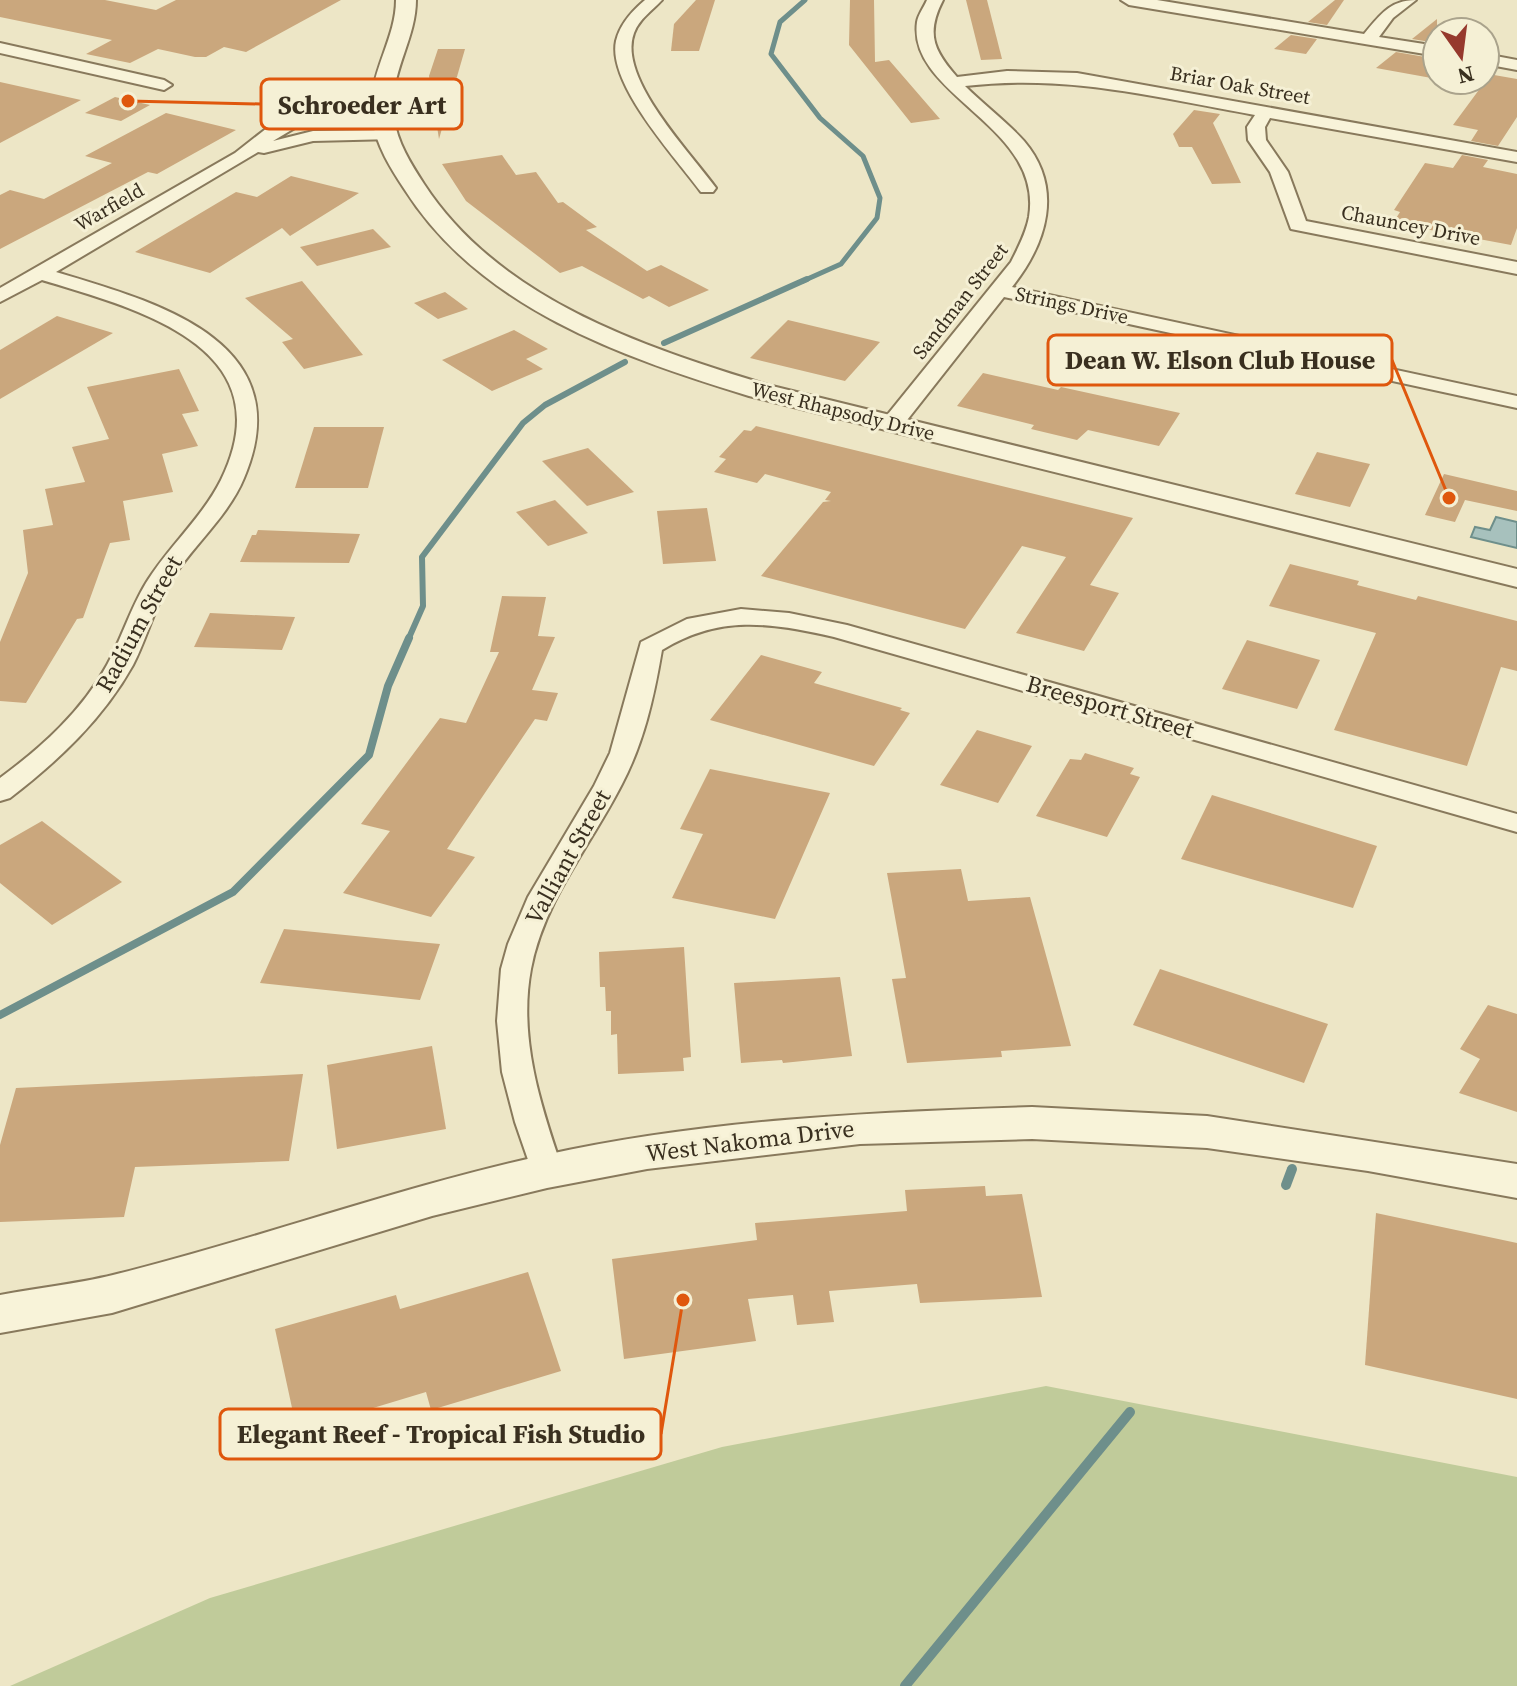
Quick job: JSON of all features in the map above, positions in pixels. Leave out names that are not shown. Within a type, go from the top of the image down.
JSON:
[{"type":"street","name":"West Rhapsody Drive","points":[[406,0],[405,18],[382,87],[388,135],[405,174],[440,224],[461,245],[501,278],[551,309],[611,338],[755,390],[1517,578]]},
{"type":"street","points":[[654,0],[638,13],[628,27],[622,49],[625,61],[640,96],[707,188]]},
{"type":"street","name":"Sandman Street","points":[[892,424],[1020,264],[1034,236],[1040,203],[1037,182],[1017,144],[935,61],[922,36],[924,17],[935,0]]},
{"type":"street","points":[[1129,0],[1157,2],[1421,48]]},
{"type":"street","points":[[1368,40],[1388,15],[1408,0]]},
{"type":"street","points":[[0,48],[164,85]]},
{"type":"street","name":"Briar Oak Street","points":[[954,82],[1007,76],[1067,77],[1517,157]]},
{"type":"street","name":"Warfield","points":[[0,296],[241,157],[273,132],[344,92],[382,87]]},
{"type":"street","name":"Chauncey Drive","points":[[1266,111],[1256,127],[1257,140],[1279,172],[1298,225],[1517,268]]},
{"type":"street","name":"Warfield","points":[[241,157],[279,143],[313,136],[388,135]]},
{"type":"street","name":"Radium Street","points":[[0,792],[55,747],[105,691],[122,663],[151,593],[171,560],[218,502],[232,479],[247,435],[244,394],[230,367],[209,343],[179,322],[144,305],[39,273]]},
{"type":"street","name":"Strings Drive","points":[[1001,290],[1517,402]]},
{"type":"street","name":"Breesport Street","points":[[699,621],[740,616],[766,617],[838,630],[1517,823]]},
{"type":"street","name":"Valliant Street","points":[[547,1171],[526,1111],[514,1052],[512,1004],[516,970],[526,932],[541,897],[609,784],[631,735],[650,647],[699,621]]},
{"type":"street","name":"West Nakoma Drive","points":[[0,1314],[112,1294],[432,1199],[547,1171],[647,1153],[860,1128],[1032,1123],[1207,1132],[1517,1181]]},
{"type":"green space","points":[[1046,1386],[1517,1477],[1517,1686],[10,1686],[210,1598],[722,1447]]},
{"type":"water","points":[[1496,517],[1517,522],[1517,548],[1471,537],[1475,527],[1490,530]]},
{"type":"building","points":[[0,0],[105,0],[156,10],[176,0],[341,0],[246,52],[224,47],[206,57],[195,57],[158,49],[130,63],[86,54],[112,40],[0,17]]},
{"type":"building","points":[[696,0],[715,0],[699,51],[671,51],[674,24]]},
{"type":"building","points":[[850,0],[874,0],[875,62],[889,60],[940,119],[911,123],[849,45]]},
{"type":"building","points":[[966,0],[987,0],[1002,59],[981,60]]},
{"type":"building","points":[[1335,0],[1344,0],[1327,25],[1308,22]]},
{"type":"building","points":[[1291,35],[1317,39],[1306,54],[1274,49]]},
{"type":"building","points":[[438,49],[465,49],[439,139],[429,76]]},
{"type":"building","points":[[1396,52],[1421,56],[1421,76],[1376,68]]},
{"type":"building","points":[[1501,76],[1517,79],[1517,117],[1498,146],[1471,141],[1478,130],[1453,125],[1474,96],[1501,96]]},
{"type":"building","points":[[0,82],[81,100],[0,143]]},
{"type":"building","points":[[115,97],[150,105],[121,121],[85,113]]},
{"type":"building","points":[[1194,110],[1220,114],[1213,123],[1241,183],[1212,184],[1192,147],[1179,147],[1173,134]]},
{"type":"building","points":[[166,113],[236,130],[157,174],[148,172],[0,249],[0,195],[10,190],[44,199],[112,163],[85,156]]},
{"type":"building","points":[[502,155],[516,175],[536,172],[558,203],[563,202],[597,227],[586,230],[647,271],[661,265],[709,290],[669,307],[649,296],[643,299],[582,266],[560,273],[466,201],[442,164]]},
{"type":"building","points":[[1462,155],[1488,160],[1483,167],[1517,174],[1517,228],[1511,245],[1393,223],[1400,212],[1394,210],[1425,163],[1453,168]]},
{"type":"building","points":[[291,176],[359,193],[290,236],[282,228],[210,273],[135,252],[236,192],[257,197]]},
{"type":"building","points":[[373,229],[391,247],[317,266],[300,247]]},
{"type":"building","points":[[302,281],[363,355],[304,369],[282,342],[293,339],[245,298]]},
{"type":"building","points":[[445,292],[468,309],[438,319],[414,303]]},
{"type":"building","points":[[57,316],[113,333],[0,399],[0,350]]},
{"type":"building","points":[[788,320],[880,342],[845,381],[750,358]]},
{"type":"building","points":[[514,330],[548,349],[526,359],[543,369],[492,391],[442,360]]},
{"type":"building","points":[[179,369],[199,411],[182,414],[198,446],[162,454],[173,492],[123,501],[130,540],[110,543],[83,618],[77,619],[26,703],[0,701],[0,642],[28,573],[23,530],[53,525],[45,489],[85,482],[72,447],[109,439],[87,387]]},
{"type":"building","points":[[983,373],[1180,413],[1159,446],[1088,430],[1077,440],[1031,429],[1034,425],[957,406]]},
{"type":"building","points":[[756,426],[1133,518],[1090,585],[1119,593],[1084,651],[1016,633],[1066,557],[1022,546],[965,629],[761,576],[823,502],[831,501],[825,500],[831,492],[765,474],[757,483],[714,472],[726,459],[719,457],[744,430],[751,431]]},
{"type":"building","points":[[314,427],[384,427],[368,488],[295,488]]},
{"type":"building","points":[[588,448],[634,492],[587,506],[542,461]]},
{"type":"building","points":[[1317,452],[1370,464],[1350,507],[1295,494]]},
{"type":"building","points":[[1444,474],[1517,491],[1517,511],[1465,500],[1455,522],[1425,515]]},
{"type":"building","points":[[555,500],[588,533],[548,546],[516,512]]},
{"type":"building","points":[[707,508],[716,561],[663,564],[657,511]]},
{"type":"building","points":[[258,530],[360,534],[349,563],[240,562],[252,535],[256,535]]},
{"type":"building","points":[[1290,564],[1359,581],[1357,585],[1416,600],[1418,596],[1517,621],[1517,671],[1501,667],[1467,766],[1334,730],[1376,633],[1269,606]]},
{"type":"building","points":[[502,596],[546,597],[538,636],[555,637],[532,690],[558,693],[547,721],[535,719],[447,849],[475,857],[431,917],[343,893],[390,831],[361,824],[440,718],[466,723],[499,652],[490,652]]},
{"type":"building","points":[[210,613],[295,617],[282,650],[194,647]]},
{"type":"building","points":[[1247,640],[1320,660],[1297,709],[1222,689]]},
{"type":"building","points":[[761,655],[822,672],[814,683],[910,713],[874,766],[710,720]]},
{"type":"building","points":[[977,730],[1032,746],[998,803],[940,785]]},
{"type":"building","points":[[1085,753],[1134,768],[1130,774],[1140,777],[1107,837],[1036,816],[1070,759],[1081,760]]},
{"type":"building","points":[[710,769],[830,793],[775,919],[672,898],[703,834],[680,829]]},
{"type":"building","points":[[1212,795],[1377,846],[1353,908],[1181,859]]},
{"type":"building","points":[[42,821],[122,882],[52,925],[0,883],[0,845]]},
{"type":"building","points":[[961,869],[968,901],[1030,897],[1071,1046],[1001,1051],[1002,1057],[907,1063],[892,979],[906,978],[887,873]]},
{"type":"building","points":[[284,929],[440,944],[420,1000],[260,983]]},
{"type":"building","points":[[684,947],[691,1057],[683,1058],[684,1071],[618,1074],[617,1034],[611,1035],[611,1011],[606,1011],[605,987],[600,987],[599,952]]},
{"type":"building","points":[[1160,969],[1328,1024],[1304,1083],[1133,1025]]},
{"type":"building","points":[[840,977],[852,1056],[783,1063],[782,1060],[741,1063],[734,983]]},
{"type":"building","points":[[1488,1005],[1517,1014],[1517,1112],[1459,1093],[1480,1059],[1460,1049]]},
{"type":"building","points":[[432,1046],[446,1129],[337,1149],[327,1065]]},
{"type":"building","points":[[303,1074],[289,1161],[135,1167],[124,1217],[0,1222],[0,1145],[16,1088]]},
{"type":"building","points":[[985,1186],[986,1196],[1022,1194],[1042,1297],[920,1303],[917,1284],[829,1291],[834,1322],[797,1325],[793,1295],[748,1299],[756,1341],[624,1359],[612,1259],[757,1240],[755,1223],[907,1211],[905,1190]]},
{"type":"building","points":[[1376,1213],[1517,1243],[1517,1399],[1365,1365]]},
{"type":"building","points":[[528,1272],[561,1371],[431,1410],[426,1392],[297,1431],[275,1329],[396,1295],[400,1309]]},
{"type":"waterway","points":[[803,281],[841,264],[877,218],[880,198],[863,156],[820,118],[771,54],[780,22],[805,0]]},
{"type":"waterway","points":[[664,343],[807,279]]},
{"type":"waterway","points":[[408,640],[423,606],[422,557],[523,423],[545,405],[625,362]]},
{"type":"waterway","points":[[0,1015],[233,892],[369,755],[388,686],[409,638]]},
{"type":"waterway","points":[[1286,1185],[1292,1169]]},
{"type":"waterway","points":[[905,1686],[1130,1412]]},
{"type":"place","name":"Schroeder Art","points":[[128,101]]},
{"type":"place","name":"Dean W. Elson Club House","points":[[1449,498]]},
{"type":"place","name":"Elegant Reef - Tropical Fish Studio","points":[[683,1300]]}]
